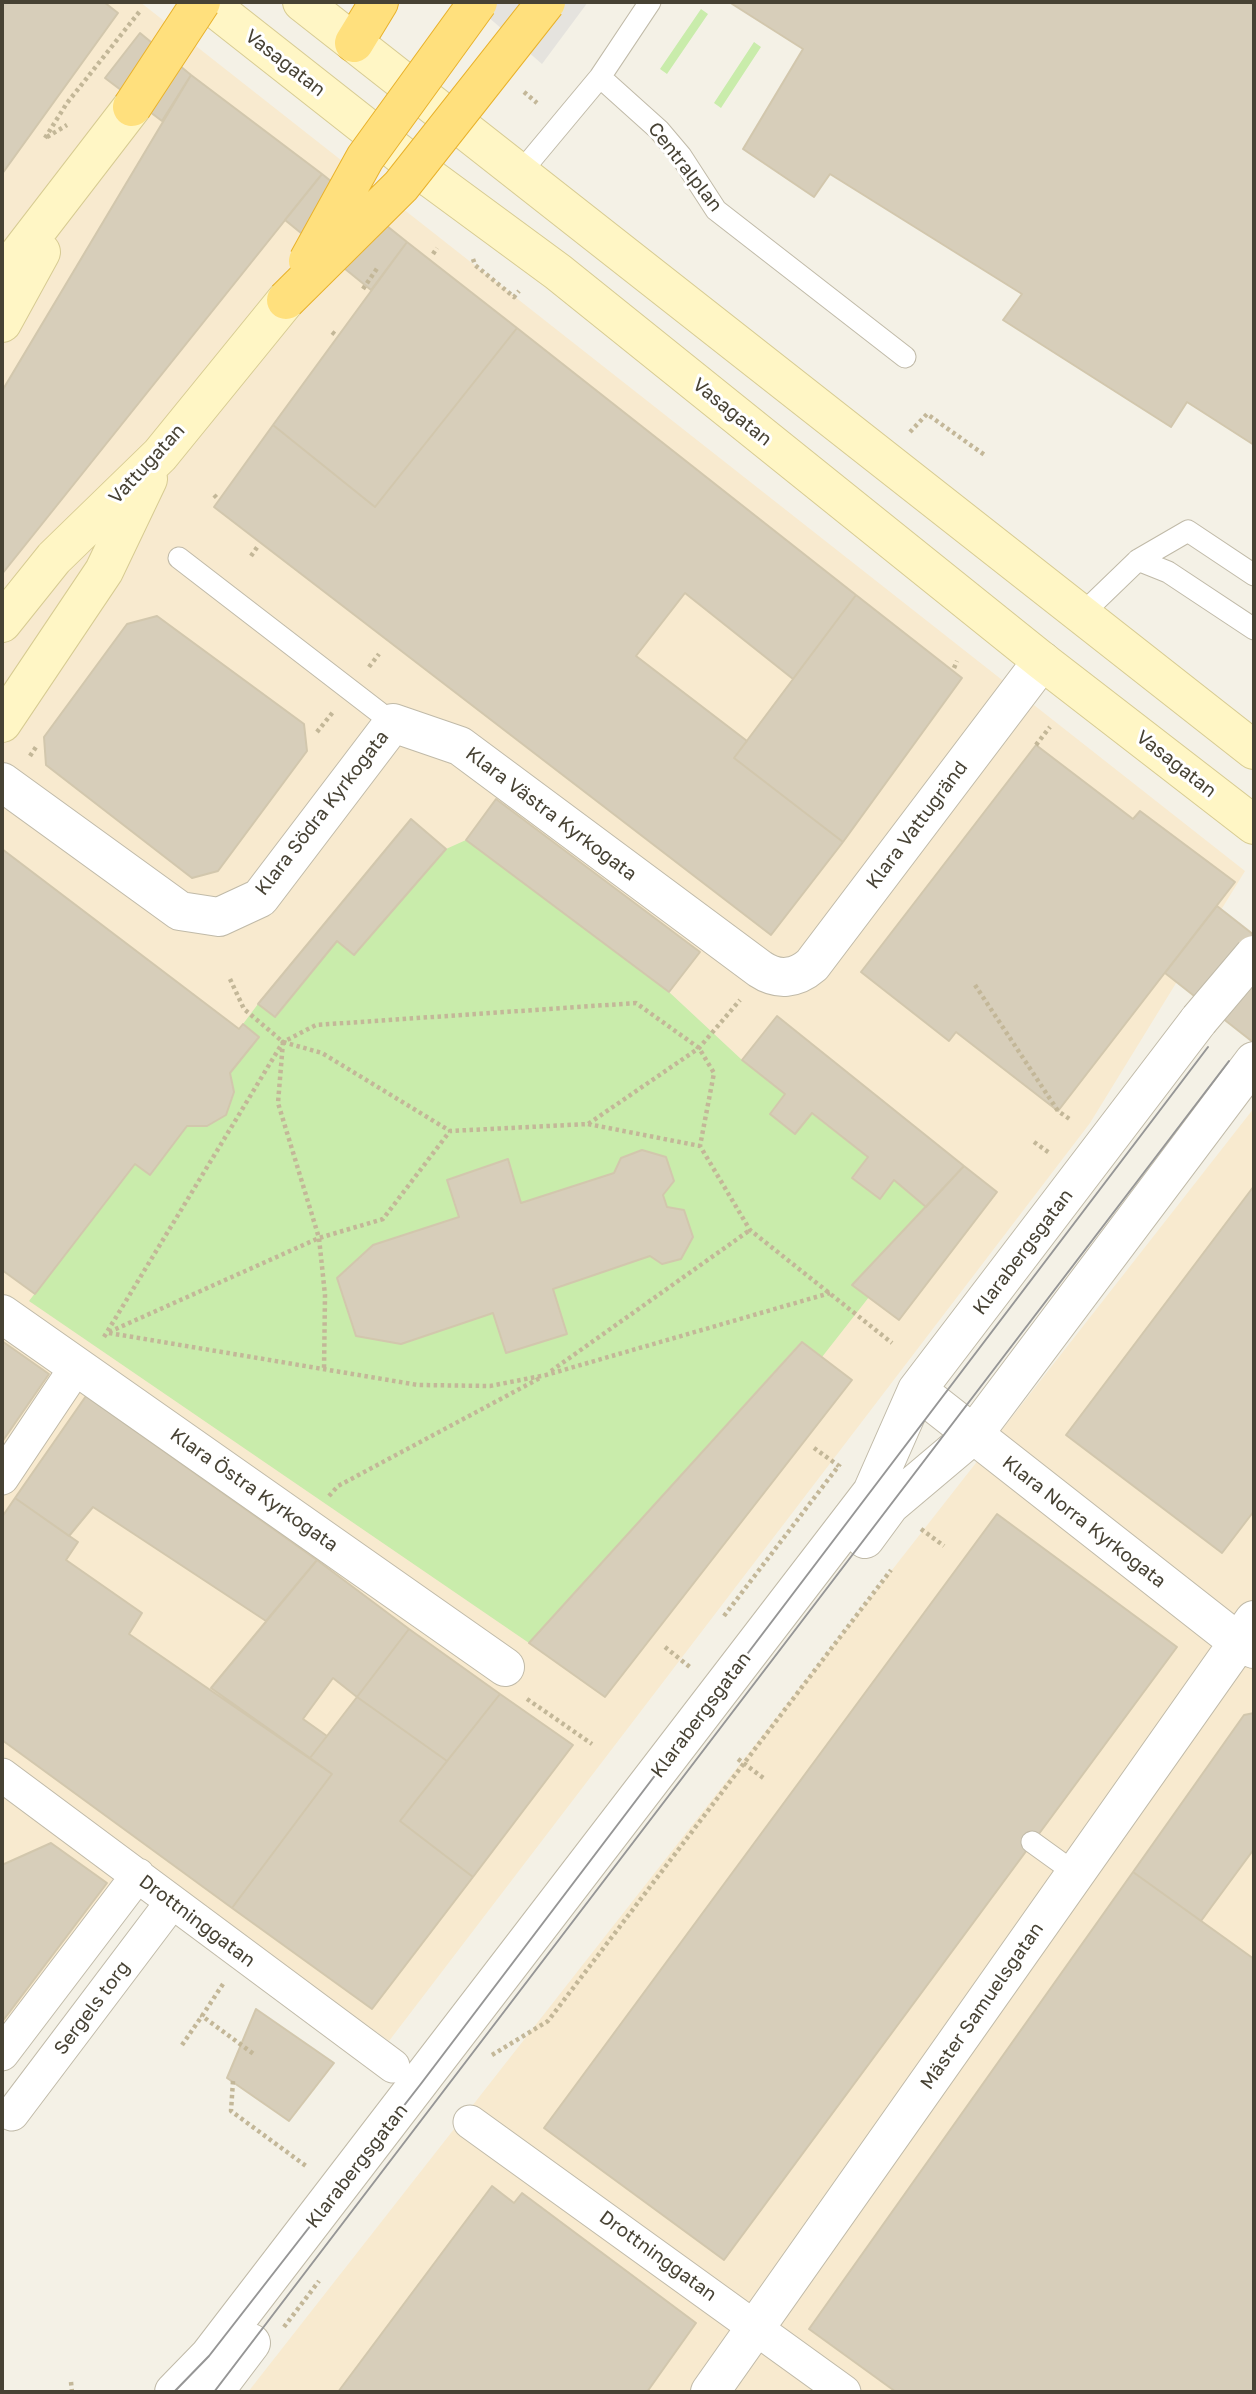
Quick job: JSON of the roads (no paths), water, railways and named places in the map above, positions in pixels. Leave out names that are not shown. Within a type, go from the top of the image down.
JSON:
[{"type":"highway","points":[[132,107],[201,2]]},
{"type":"highway","points":[[354,43],[379,2]]},
{"type":"highway","points":[[286,300],[365,158],[478,2]]},
{"type":"highway","points":[[286,300],[401,186],[546,2]]},
{"type":"main road","name":"Vasagatan","points":[[207,2],[433,180],[558,272],[1042,661],[1254,825]]},
{"type":"main road","points":[[302,2],[1254,750]]},
{"type":"main road","points":[[243,30],[276,35],[297,51],[315,59],[332,58],[354,43]]},
{"type":"main road","points":[[2,275],[132,107]]},
{"type":"main road","points":[[2,324],[93,158]]},
{"type":"main road","points":[[433,180],[453,182],[470,193],[488,194],[520,173]]},
{"type":"main road","name":"Vattugatan","points":[[2,623],[54,558],[160,455],[286,300]]},
{"type":"main road","points":[[2,723],[104,571],[160,455]]},
{"type":"main road","points":[[1042,661],[1082,615]]},
{"type":"street","name":"Klara Vattugränd","points":[[784,978],[804,972],[812,965],[1042,661]]},
{"type":"street","name":"Klara Södra Kyrkogata","points":[[2,782],[180,911],[219,917],[260,898],[393,723]]},
{"type":"street","name":"Klara Västra Kyrkogata","points":[[393,723],[460,746],[760,970],[775,978],[784,978]]},
{"type":"street","name":"Klarabergsgatan","points":[[174,2392],[209,2356],[378,2140],[872,1492],[917,1390],[1199,1020],[1254,955]]},
{"type":"street","name":"Klarabergsgatan","points":[[214,2392],[890,1505],[973,1435],[1253,1062]]},
{"type":"street","name":"Klara Östra Kyrkogata","points":[[2,1314],[505,1667]]},
{"type":"street","points":[[2,1478],[78,1366]]},
{"type":"street","name":"Klara Norra Kyrkogata","points":[[917,1390],[973,1435],[1249,1637]]},
{"type":"street","name":"Mäster Samuelsgatan","points":[[710,2392],[1075,1873],[1249,1637]]},
{"type":"street","name":"Drottninggatan","points":[[2,1775],[393,2066]]},
{"type":"street","points":[[2,2054],[138,1875]]},
{"type":"street","name":"Sergels torg","points":[[12,2114],[172,1902]]},
{"type":"street","name":"Drottninggatan","points":[[470,2122],[844,2392]]},
{"type":"lane","points":[[520,173],[600,77],[650,2]]},
{"type":"lane","name":"Centralplan","points":[[600,77],[659,130],[681,156],[716,210],[905,358]]},
{"type":"lane","points":[[1082,615],[1138,560],[1188,531],[1254,575]]},
{"type":"lane","name":"Klara Västra Kyrkogata","points":[[179,558],[393,723]]},
{"type":"lane","points":[[1138,560],[1168,572],[1254,629]]},
{"type":"lane","points":[[1032,1842],[1075,1873]]},
{"type":"tram line","points":[[174,2392],[209,2356],[420,2085],[1208,1047]]},
{"type":"tram line","points":[[214,2392],[1229,1061]]}]
